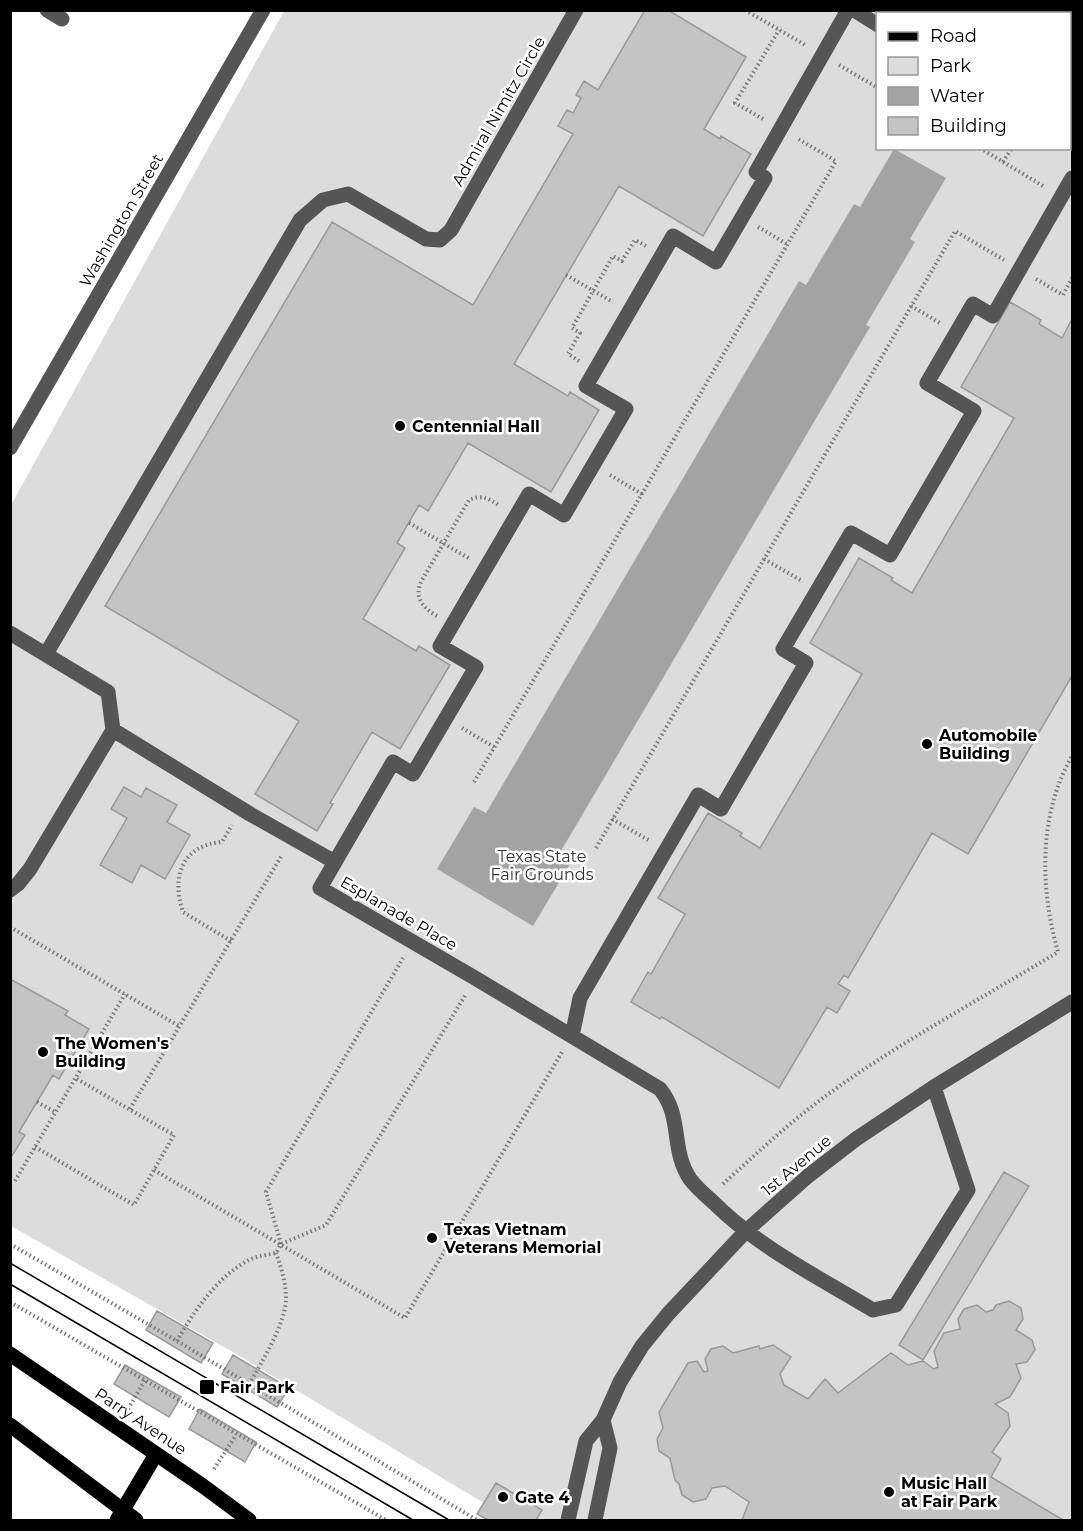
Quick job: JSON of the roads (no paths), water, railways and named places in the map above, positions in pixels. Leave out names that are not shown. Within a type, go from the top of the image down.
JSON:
[{"type":"main road","name":"Parry Avenue","points":[[10,1354],[249,1521]]},
{"type":"main road","points":[[10,1425],[120,1515],[136,1521]]},
{"type":"main road","points":[[120,1515],[156,1454]]},
{"type":"street","points":[[47,10],[62,19]]},
{"type":"street","name":"Washington Street","points":[[10,448],[263,10]]},
{"type":"street","name":"Admiral Nimitz Circle","points":[[46,654],[300,220],[322,200],[348,194],[426,239],[440,240],[451,230],[576,10]]},
{"type":"street","points":[[335,862],[393,762],[413,774],[476,667],[440,646],[529,494],[564,515],[626,410],[586,386],[673,236],[716,262],[765,178],[756,172],[848,10]]},
{"type":"street","points":[[854,10],[876,24]]},
{"type":"street","points":[[572,1036],[580,998],[698,795],[721,809],[806,663],[783,649],[850,533],[890,555],[974,411],[927,383],[973,304],[993,316],[1072,178]]},
{"type":"street","points":[[10,633],[108,692],[113,730],[30,869],[10,890]]},
{"type":"street","name":"Esplanade Place","points":[[113,730],[335,862],[320,888],[660,1089],[669,1100],[681,1163],[691,1180],[746,1231],[873,1310],[896,1305],[968,1190],[933,1087]]},
{"type":"street","name":"1st Avenue","points":[[568,1521],[586,1441],[603,1420],[620,1382],[642,1346],[668,1314],[746,1231],[808,1176],[856,1139],[933,1087],[1072,1002]]},
{"type":"street","points":[[596,1521],[610,1448],[603,1420]]},
{"type":"water","points":[[893,150],[946,178],[910,239],[915,242],[866,325],[870,327],[558,856],[570,864],[533,926],[437,869],[474,807],[486,813],[799,281],[806,285],[854,204],[860,207]]},
{"type":"tram line","points":[[10,1263],[449,1520]]},
{"type":"tram line","points":[[10,1284],[413,1520]]},
{"type":"place","name":"Centennial Hall","points":[[400,426]]},
{"type":"place","name":"Automobile Building","points":[[927,744]]},
{"type":"place","name":"The Women's Building","points":[[43,1052]]},
{"type":"place","name":"Texas Vietnam Veterans Memorial","points":[[432,1238]]},
{"type":"place","name":"Fair Park","points":[[207,1387]]},
{"type":"place","name":"Music Hall at Fair Park","points":[[889,1492]]},
{"type":"place","name":"Gate 4","points":[[503,1497]]},
{"type":"park label","name":"Texas State Fair Grounds","points":[[542,865]]}]
